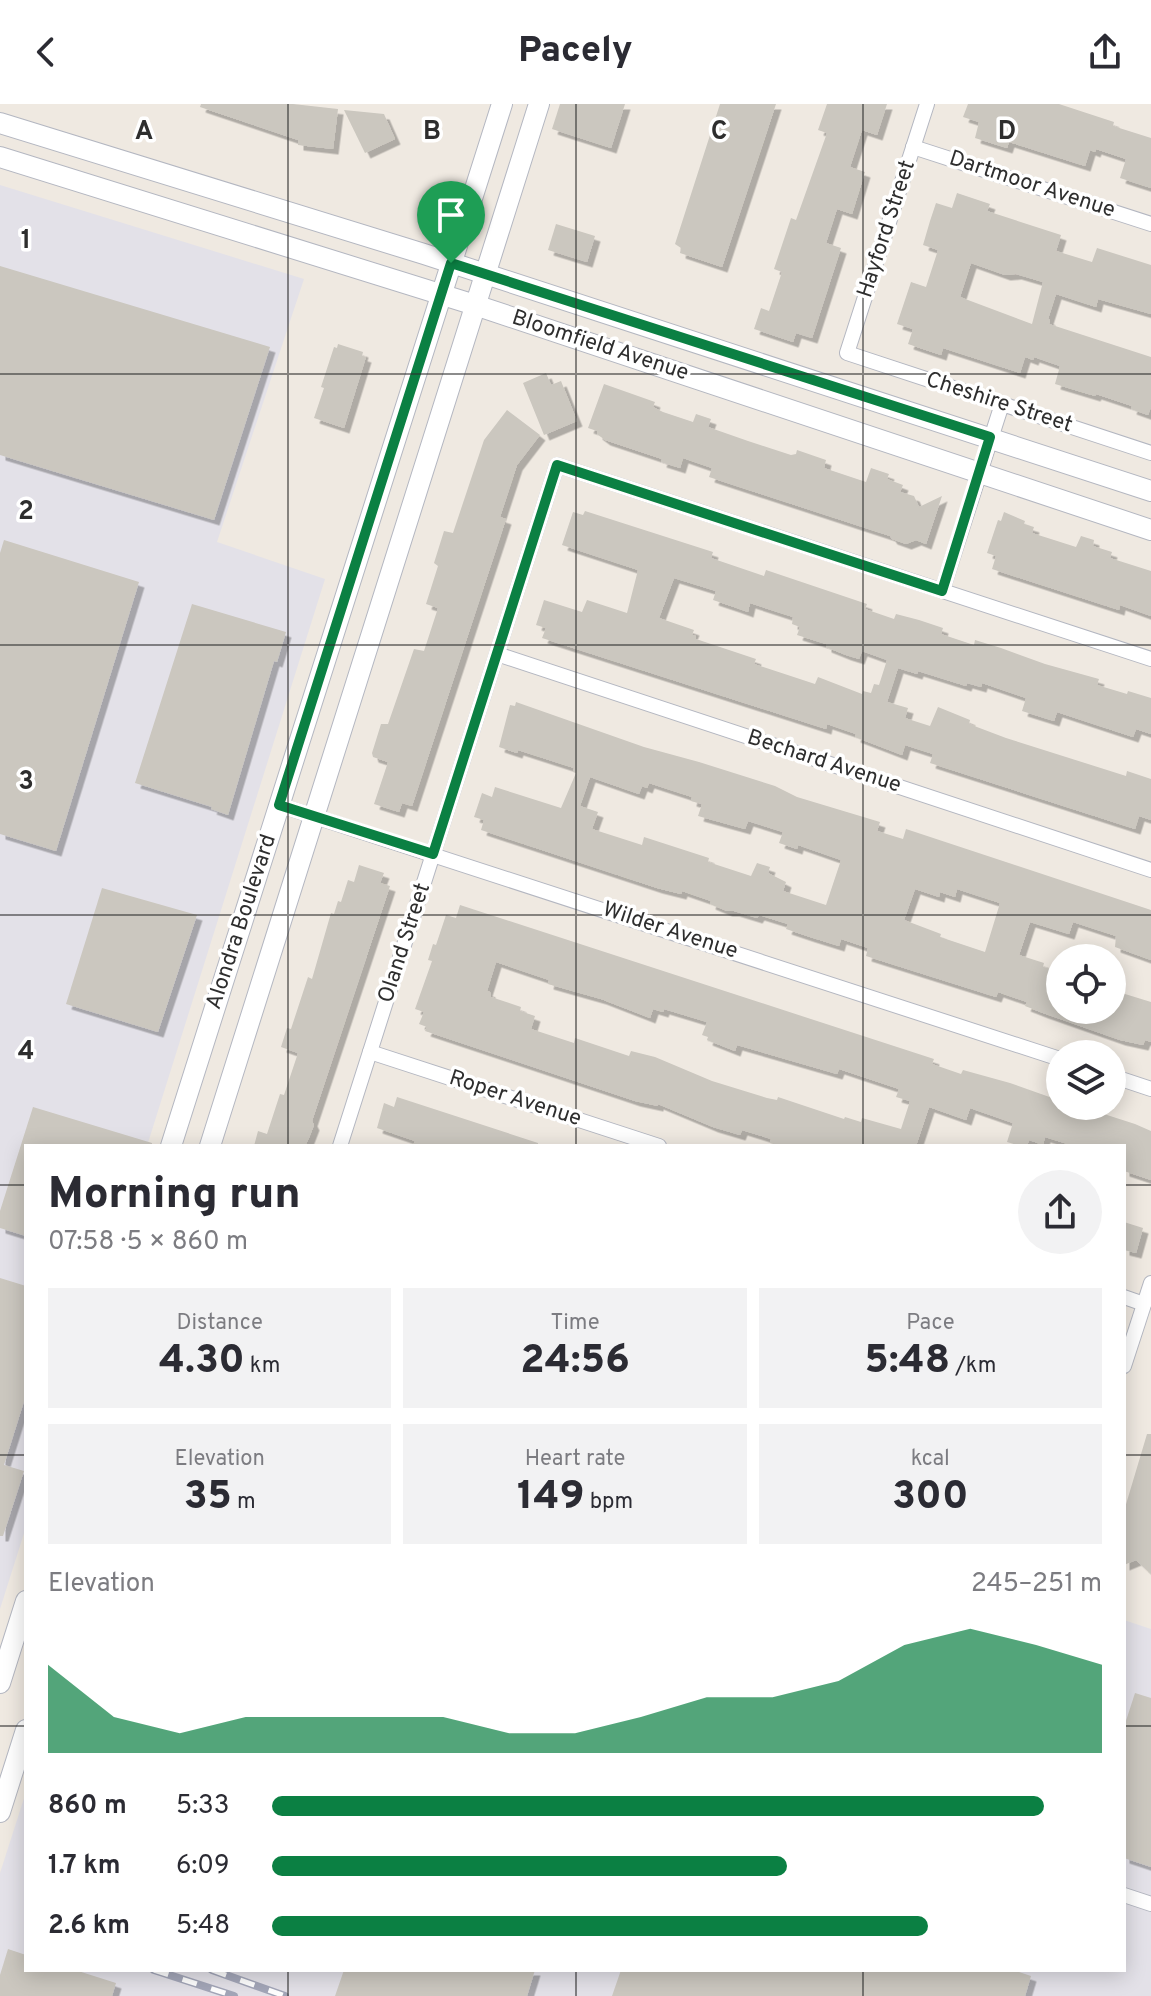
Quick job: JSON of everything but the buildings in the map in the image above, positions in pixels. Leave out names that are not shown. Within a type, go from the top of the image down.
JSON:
[{"type":"main road","name":"Alondra Boulevard","points":[[172,1144],[502,104]]},
{"type":"main road","name":"Alondra Boulevard","points":[[211,1144],[539,104]]},
{"type":"main road","name":"Bloomfield Avenue","points":[[0,123],[451,263],[1151,491]]},
{"type":"main road","name":"Bloomfield Avenue","points":[[0,157],[475,305],[1151,530]]},
{"type":"main road","points":[[711,383],[722,351]]},
{"type":"main road","points":[[0,1683],[24,1607]]},
{"type":"main road","points":[[0,1812],[24,1736]]},
{"type":"street","name":"Hayford Street","points":[[847,353],[927,104]]},
{"type":"street","name":"Dartmoor Avenue","points":[[913,147],[1151,224]]},
{"type":"street","name":"Cheshire Street","points":[[847,353],[1151,453]]},
{"type":"street","points":[[1002,404],[942,591],[1151,659]]},
{"type":"street","name":"Oland Street","points":[[341,1144],[557,465],[942,591]]},
{"type":"street","name":"Bechard Avenue","points":[[497,654],[1151,870]]},
{"type":"street","name":"Wilder Avenue","points":[[279,805],[1046,1054]]},
{"type":"street","name":"Roper Avenue","points":[[370,1052],[653,1144]]},
{"type":"street","points":[[1126,1081],[1151,1089]]},
{"type":"street","points":[[1126,1360],[1151,1283]]},
{"type":"street","points":[[1126,1298],[1144,1304]]},
{"type":"street","points":[[1126,1896],[1151,1904]]},
{"type":"shaded area","points":[[0,185],[304,279],[217,542],[325,579],[148,1144],[24,1144],[24,1533],[0,1609]]},
{"type":"shaded area","points":[[1126,1621],[1151,1629],[1151,1996],[0,1996],[0,1873],[24,1798],[24,1972],[1126,1972]]},
{"type":"railway","points":[[160,1972],[234,1996]]},
{"type":"railway","points":[[218,1972],[285,1996]]},
{"type":"route","points":[[451,263],[990,437],[942,591],[557,465],[433,854],[279,805],[451,263]]}]
